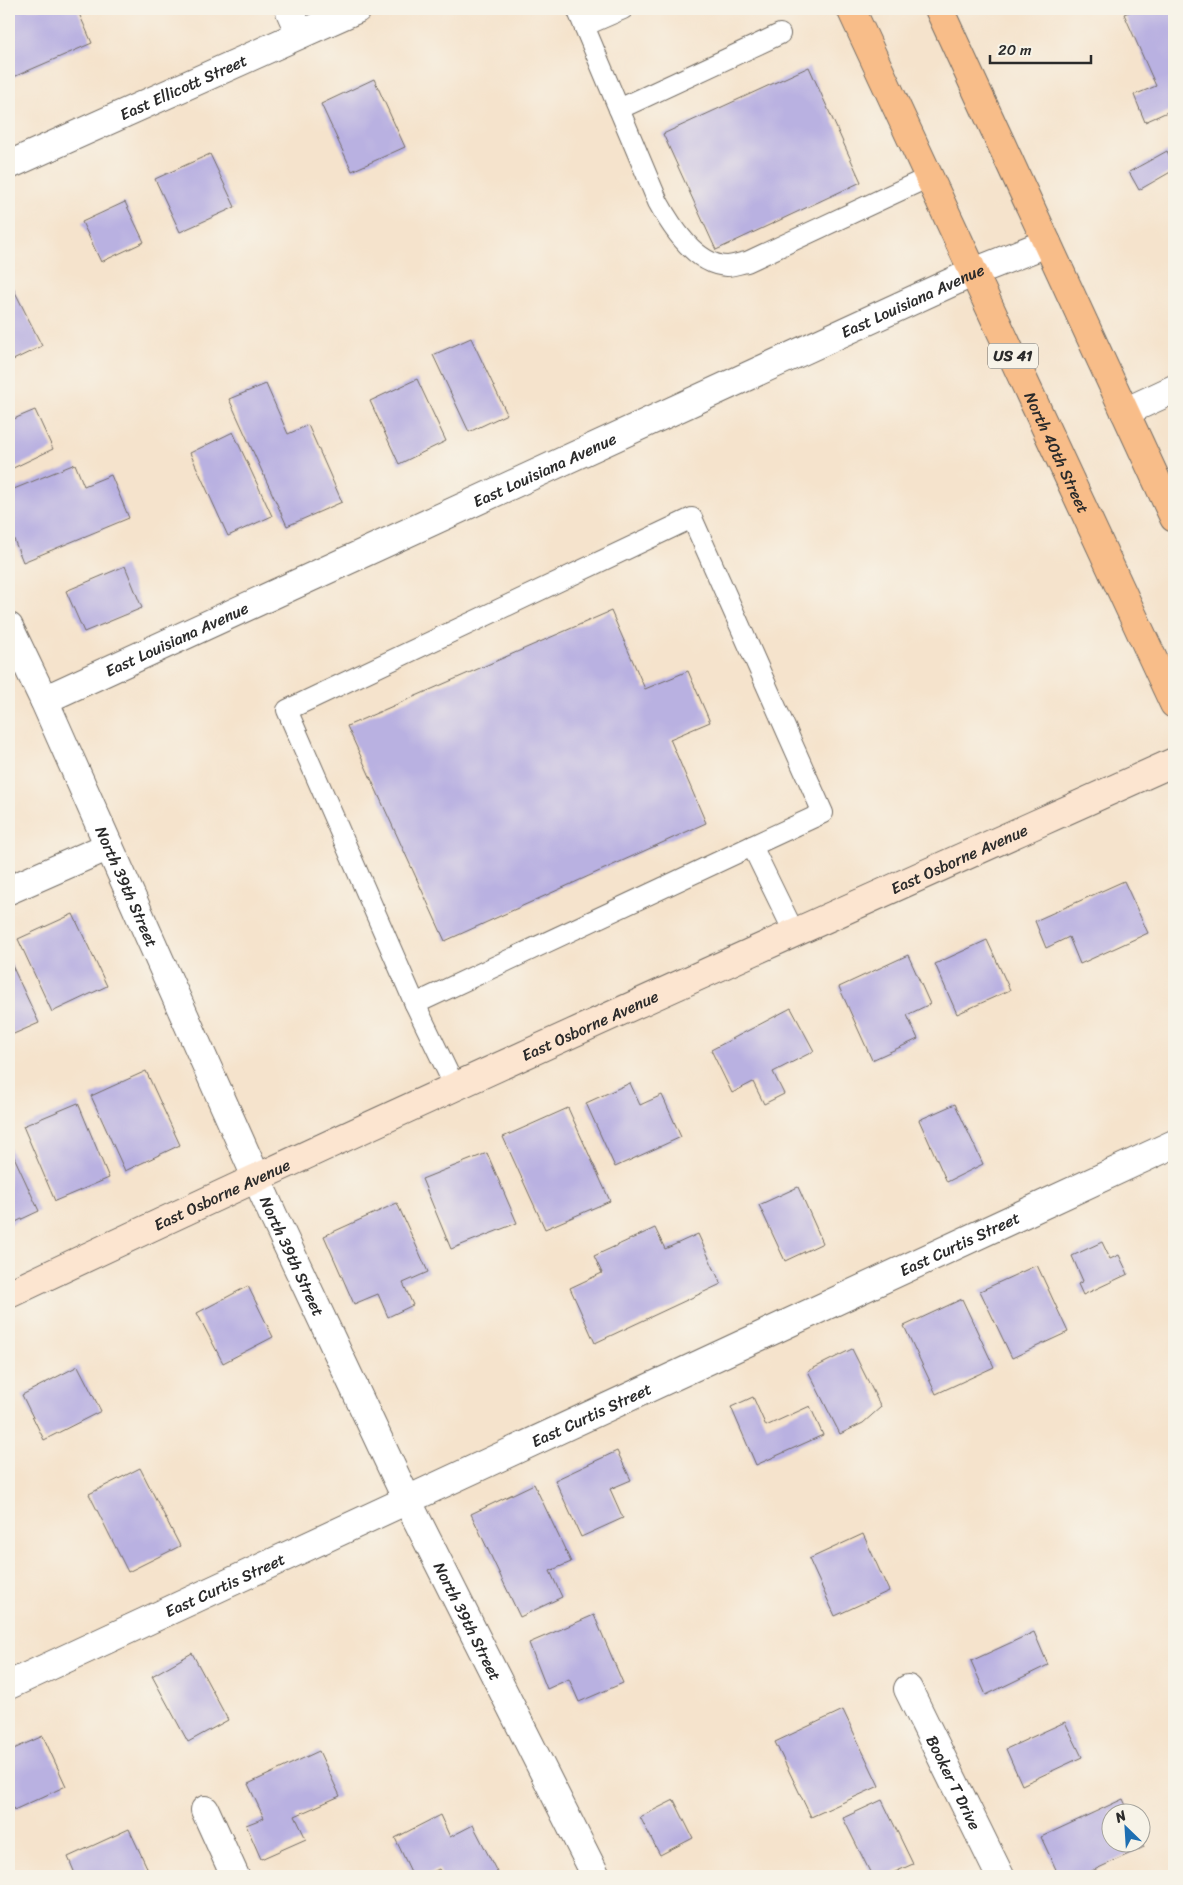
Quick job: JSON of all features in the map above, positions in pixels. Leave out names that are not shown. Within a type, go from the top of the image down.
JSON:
[{"type":"main road","name":"North 40th Street","points":[[851,9],[1174,704]]},
{"type":"main road","points":[[939,9],[1174,518]]},
{"type":"street","points":[[289,9],[300,34]]},
{"type":"street","name":"East Ellicott Street","points":[[9,165],[357,9]]},
{"type":"street","name":"East Louisiana Avenue","points":[[44,700],[974,272],[1047,243]]},
{"type":"street","points":[[1125,412],[1174,389]]},
{"type":"street","name":"North 39th Street","points":[[9,627],[16,661],[44,700],[255,1177],[407,1500],[596,1876]]},
{"type":"street","name":"East Osborne Avenue","points":[[9,1294],[255,1177],[1174,762]]},
{"type":"street","points":[[9,890],[109,846]]},
{"type":"street","name":"East Curtis Street","points":[[9,1685],[1174,1144]]},
{"type":"street","name":"Booker T Drive","points":[[908,1689],[1000,1876]]},
{"type":"street","points":[[205,1810],[235,1876]]},
{"type":"lane","points":[[623,9],[580,17],[658,202],[669,223],[681,238],[700,255],[714,263],[728,266],[746,262],[929,177]]},
{"type":"lane","points":[[619,109],[780,34]]},
{"type":"lane","points":[[415,1004],[823,812],[692,518],[287,710],[415,1004],[455,1087]]},
{"type":"lane","points":[[752,846],[794,932]]},
{"type":"building","points":[[19,9],[77,9],[92,43],[9,79],[9,13]]},
{"type":"building","points":[[1136,9],[1174,9],[1174,109],[1145,122],[1134,95],[1156,86],[1124,14]]},
{"type":"building","points":[[809,67],[861,182],[716,250],[663,134]]},
{"type":"building","points":[[374,79],[405,147],[352,171],[321,104]]},
{"type":"building","points":[[1167,151],[1174,165],[1174,170],[1139,190],[1129,172]]},
{"type":"building","points":[[210,154],[235,207],[180,232],[155,179]]},
{"type":"building","points":[[125,202],[144,242],[101,262],[82,222]]},
{"type":"building","points":[[9,280],[42,346],[9,362]]},
{"type":"building","points":[[471,338],[507,414],[469,432],[433,355]]},
{"type":"building","points":[[417,379],[446,441],[399,464],[370,401]]},
{"type":"building","points":[[266,384],[288,434],[308,425],[342,502],[287,526],[229,399]]},
{"type":"building","points":[[35,410],[53,449],[9,470],[9,421]]},
{"type":"building","points":[[233,432],[272,516],[228,536],[190,453]]},
{"type":"building","points":[[75,464],[84,486],[111,475],[129,518],[23,562],[9,527],[9,491]]},
{"type":"building","points":[[125,566],[142,608],[84,632],[66,591]]},
{"type":"building","points":[[611,611],[645,689],[688,671],[710,722],[670,739],[706,823],[445,941],[347,726]]},
{"type":"building","points":[[1124,881],[1148,933],[1080,964],[1069,937],[1046,948],[1035,921]]},
{"type":"building","points":[[73,914],[107,986],[52,1012],[18,939]]},
{"type":"building","points":[[987,940],[1010,990],[957,1014],[935,964]]},
{"type":"building","points":[[908,955],[930,1004],[907,1015],[918,1039],[872,1060],[839,987]]},
{"type":"building","points":[[9,959],[39,1023],[9,1036]]},
{"type":"building","points":[[791,1008],[814,1051],[773,1072],[784,1094],[764,1104],[753,1082],[732,1093],[711,1050]]},
{"type":"building","points":[[146,1071],[180,1145],[125,1171],[91,1096]]},
{"type":"building","points":[[630,1083],[640,1105],[662,1095],[681,1137],[615,1167],[586,1103]]},
{"type":"building","points":[[78,1103],[109,1178],[55,1201],[23,1126]]},
{"type":"building","points":[[955,1104],[983,1164],[947,1182],[919,1120]]},
{"type":"building","points":[[568,1108],[610,1201],[545,1229],[503,1137]]},
{"type":"building","points":[[9,1146],[39,1211],[9,1225]]},
{"type":"building","points":[[487,1153],[517,1223],[451,1249],[422,1179]]},
{"type":"building","points":[[798,1187],[823,1243],[785,1261],[759,1205]]},
{"type":"building","points":[[397,1203],[428,1272],[403,1283],[413,1305],[388,1317],[378,1294],[354,1304],[324,1236]]},
{"type":"building","points":[[655,1228],[665,1249],[698,1234],[721,1284],[595,1343],[570,1288],[602,1273],[594,1256]]},
{"type":"building","points":[[1102,1242],[1110,1259],[1119,1255],[1128,1274],[1083,1295],[1078,1284],[1083,1281],[1072,1256]]},
{"type":"building","points":[[1037,1265],[1068,1332],[1012,1358],[980,1291]]},
{"type":"building","points":[[248,1286],[273,1337],[223,1363],[197,1313]]},
{"type":"building","points":[[962,1299],[994,1367],[936,1394],[904,1326]]},
{"type":"building","points":[[852,1349],[881,1407],[863,1423],[840,1434],[808,1371]]},
{"type":"building","points":[[78,1366],[101,1411],[44,1440],[22,1395]]},
{"type":"building","points":[[753,1397],[766,1426],[810,1406],[823,1435],[756,1465],[731,1407]]},
{"type":"building","points":[[617,1451],[631,1480],[610,1489],[623,1518],[581,1537],[555,1480]]},
{"type":"building","points":[[140,1468],[180,1546],[128,1572],[89,1494]]},
{"type":"building","points":[[534,1484],[571,1562],[550,1571],[562,1597],[520,1617],[471,1514]]},
{"type":"building","points":[[863,1534],[889,1591],[835,1616],[809,1559]]},
{"type":"building","points":[[594,1615],[623,1683],[579,1702],[569,1679],[547,1689],[529,1643]]},
{"type":"building","points":[[1034,1632],[1048,1665],[986,1695],[971,1661]]},
{"type":"building","points":[[192,1653],[228,1720],[188,1742],[152,1676]]},
{"type":"building","points":[[843,1710],[879,1786],[811,1817],[775,1742]]},
{"type":"building","points":[[1065,1722],[1082,1757],[1022,1785],[1006,1749]]},
{"type":"building","points":[[43,1736],[66,1786],[14,1810],[9,1799],[9,1751]]},
{"type":"building","points":[[319,1751],[340,1796],[295,1816],[306,1839],[261,1859],[246,1825],[264,1818],[248,1784]]},
{"type":"building","points":[[674,1800],[693,1838],[660,1855],[640,1817]]},
{"type":"building","points":[[882,1800],[913,1864],[886,1876],[872,1876],[843,1818]]},
{"type":"building","points":[[1100,1810],[1100,1852],[1133,1852],[1081,1876],[1059,1876],[1041,1837]]},
{"type":"building","points":[[440,1815],[450,1837],[473,1825],[499,1876],[442,1876],[439,1869],[424,1876],[413,1876],[395,1838]]},
{"type":"building","points":[[129,1829],[151,1876],[76,1876],[68,1857]]}]
